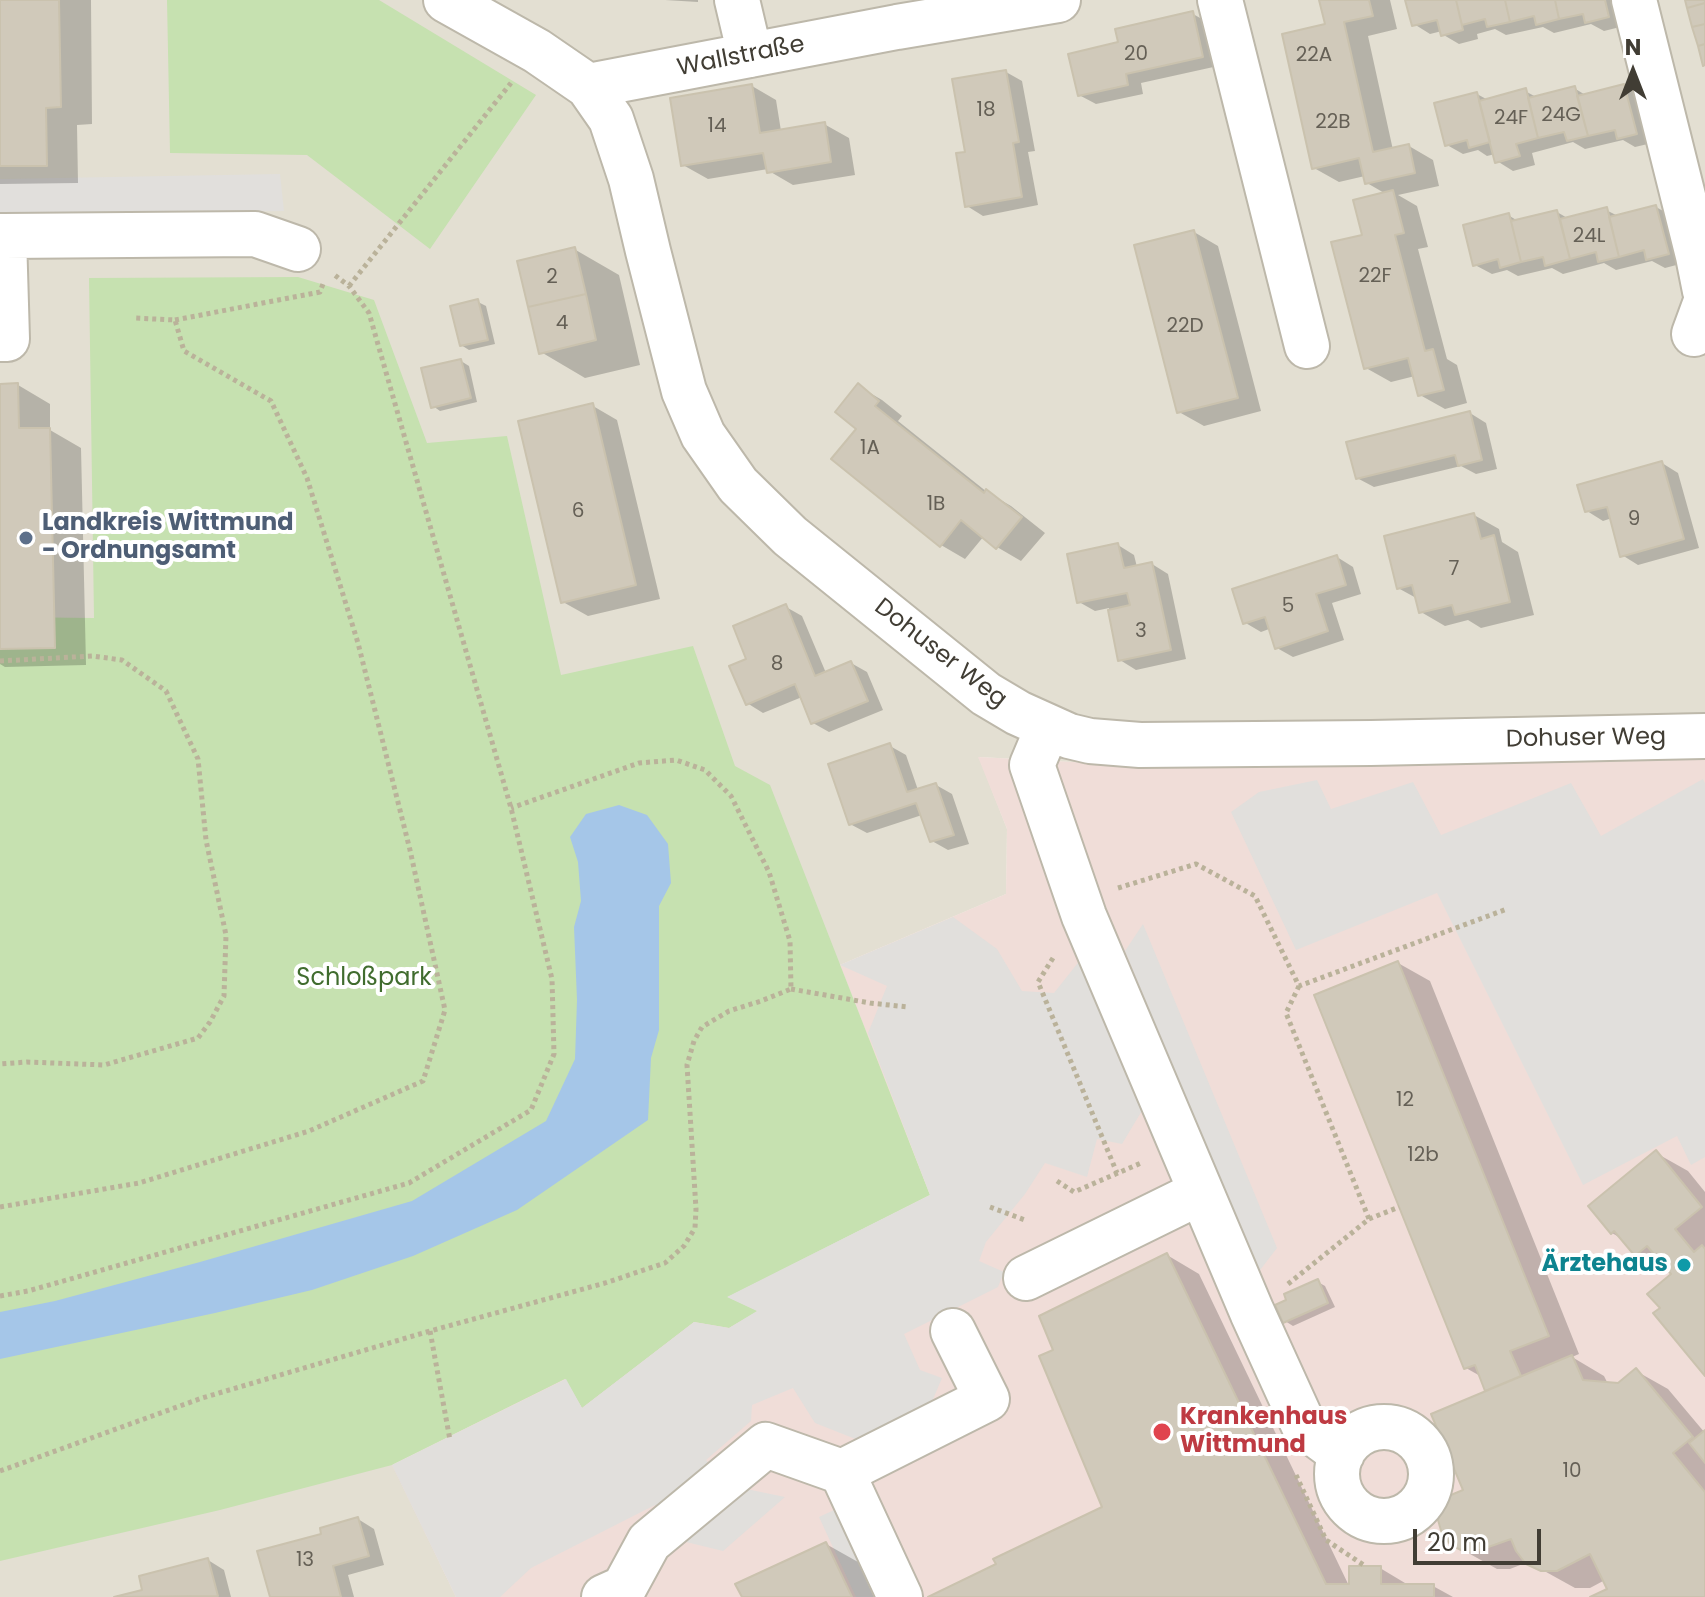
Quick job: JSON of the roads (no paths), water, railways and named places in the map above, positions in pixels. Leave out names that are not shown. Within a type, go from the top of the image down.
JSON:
[{"type":"street","points":[[446,0],[537,51],[588,86]]},
{"type":"street","points":[[737,0],[750,55]]},
{"type":"street","name":"Wallstraße","points":[[588,86],[897,27],[1058,0]]},
{"type":"street","points":[[1220,0],[1307,346]]},
{"type":"street","points":[[1634,0],[1705,291]]},
{"type":"street","name":"Dohuser Weg","points":[[588,86],[611,119],[631,179],[684,391],[703,435],[738,485],[790,536],[986,694],[1018,713],[1069,736],[1140,745],[1705,736]]},
{"type":"street","points":[[0,339],[7,339],[2,236],[255,234],[298,249]]},
{"type":"street","points":[[1048,727],[1032,765],[1084,916],[1252,1312],[1304,1426],[1342,1454]]},
{"type":"street","points":[[1026,1278],[1201,1192]]},
{"type":"street","points":[[842,1472],[987,1399],[953,1331]]},
{"type":"street","points":[[604,1597],[624,1588],[649,1542],[766,1445],[842,1472],[900,1597]]},
{"type":"water","points":[[619,805],[647,815],[668,844],[671,883],[659,906],[659,1030],[651,1058],[648,1120],[517,1210],[413,1256],[312,1290],[0,1359],[0,1312],[55,1301],[200,1262],[412,1201],[546,1121],[575,1059],[577,1000],[574,927],[581,901],[578,862],[570,837],[586,814]]},
{"type":"place","name":"Landkreis Wittmund - Ordnungsamt","points":[[26,538]]},
{"type":"place","name":"Ärztehaus","points":[[1684,1265]]},
{"type":"place","name":"Krankenhaus Wittmund","points":[[1162,1432]]},
{"type":"park label","name":"Schloßpark","points":[[364,979]]}]
